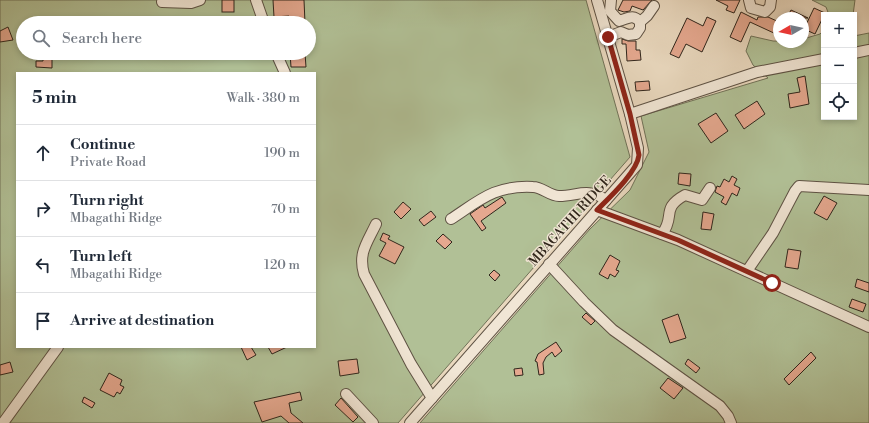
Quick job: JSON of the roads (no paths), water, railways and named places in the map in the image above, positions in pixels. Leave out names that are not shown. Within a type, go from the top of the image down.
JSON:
[{"type":"street","points":[[162,2],[191,3],[200,0]]},
{"type":"street","points":[[256,0],[262,16]]},
{"type":"street","name":"MBAGATHI RIDGE","points":[[410,423],[633,170],[638,161],[638,148],[630,114],[597,0]]},
{"type":"street","points":[[611,0],[610,11],[619,21],[634,17],[640,22]]},
{"type":"street","points":[[749,0],[751,8],[765,12],[770,7],[771,0]]},
{"type":"street","points":[[608,37],[621,32],[628,35],[636,34],[640,28],[640,22],[647,16],[654,6]]},
{"type":"street","points":[[857,52],[869,50]]},
{"type":"street","points":[[279,60],[285,72]]},
{"type":"street","points":[[630,114],[757,72],[821,60]]},
{"type":"street","points":[[747,271],[773,233],[795,191],[800,186],[869,190]]},
{"type":"street","points":[[452,219],[490,193],[509,188],[540,188],[558,196],[580,192],[592,193],[606,200]]},
{"type":"street","points":[[662,234],[668,224],[671,205],[674,201],[685,195],[702,200],[710,188]]},
{"type":"street","points":[[597,210],[662,234],[869,327]]},
{"type":"street","points":[[376,224],[362,254],[361,263],[364,274],[411,364],[432,398]]},
{"type":"street","points":[[549,264],[584,302],[613,330],[720,406],[728,416],[731,423]]},
{"type":"street","points":[[3,423],[57,348]]},
{"type":"street","points":[[346,394],[372,423]]}]
